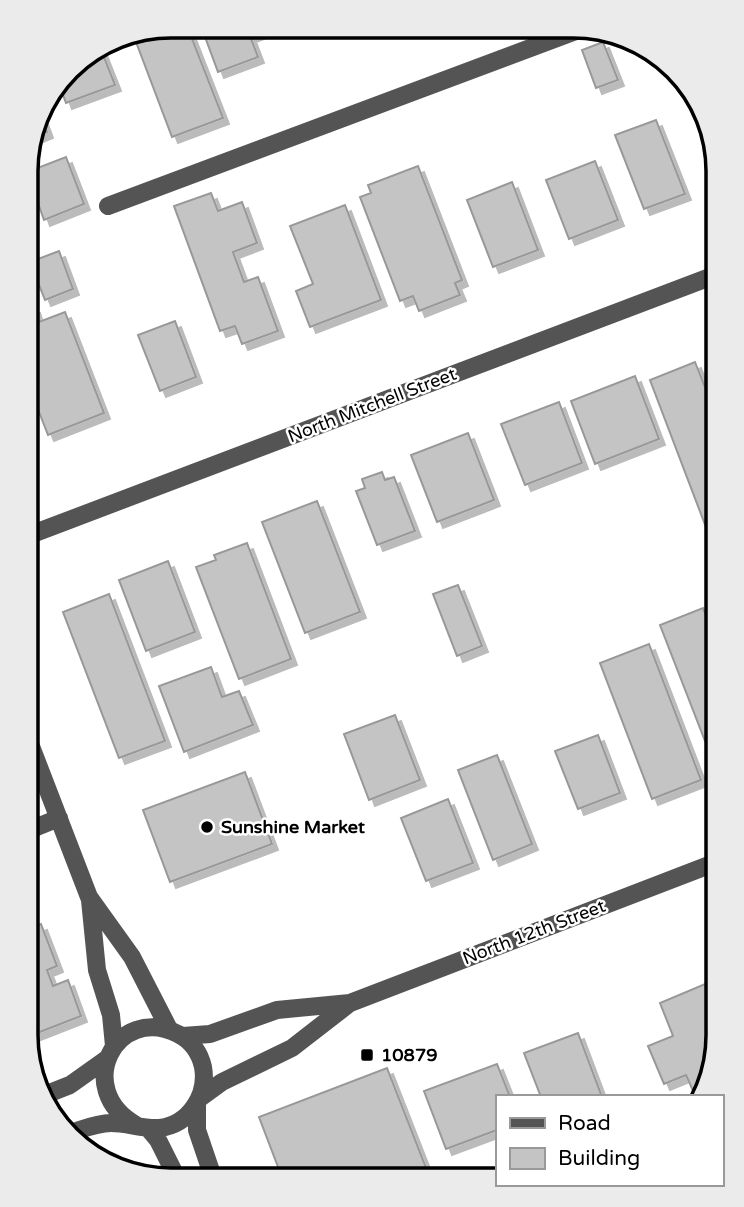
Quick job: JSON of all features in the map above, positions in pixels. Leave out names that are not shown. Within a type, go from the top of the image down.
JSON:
[{"type":"street","points":[[108,206],[557,38]]},
{"type":"street","name":"North Mitchell Street","points":[[38,532],[706,279]]},
{"type":"street","points":[[38,764],[89,897],[97,970],[111,1015],[111,1052],[104,1084],[107,1097],[124,1118],[142,1126],[158,1140],[172,1168]]},
{"type":"street","points":[[38,827],[59,818]]},
{"type":"street","name":"North 12th Street","points":[[51,1092],[86,1076],[139,1029],[210,1034],[277,1010],[350,1003],[705,868]]},
{"type":"street","points":[[89,897],[132,957],[176,1032],[195,1048],[202,1064],[204,1081],[198,1101],[197,1130],[210,1168]]},
{"type":"street","name":"North 12th Street","points":[[80,1131],[110,1123],[142,1126],[173,1124],[222,1082],[292,1048],[350,1003]]},
{"type":"building","points":[[163,39],[192,39],[223,118],[172,137],[137,44]]},
{"type":"building","points":[[206,39],[251,39],[258,57],[218,72]]},
{"type":"building","points":[[603,42],[618,80],[596,88],[582,50]]},
{"type":"building","points":[[104,57],[115,85],[66,103],[63,95],[72,84]]},
{"type":"building","points":[[656,120],[685,194],[644,209],[615,135]]},
{"type":"building","points":[[66,157],[84,204],[44,220],[38,203],[38,168]]},
{"type":"building","points":[[595,161],[618,220],[569,239],[546,180]]},
{"type":"building","points":[[418,166],[462,280],[455,283],[460,295],[419,311],[413,296],[400,301],[360,197],[371,193],[368,185]]},
{"type":"building","points":[[512,182],[538,250],[493,267],[467,200]]},
{"type":"building","points":[[211,193],[218,211],[242,202],[257,243],[233,252],[244,282],[258,277],[278,331],[242,344],[235,326],[220,331],[174,206]]},
{"type":"building","points":[[345,205],[381,300],[310,327],[296,291],[313,284],[290,226]]},
{"type":"building","points":[[59,251],[73,289],[45,300],[38,282],[38,259]]},
{"type":"building","points":[[65,312],[104,413],[48,435],[38,409],[38,319],[39,322]]},
{"type":"building","points":[[175,321],[196,377],[160,391],[138,335]]},
{"type":"building","points":[[695,362],[706,389],[706,526],[650,380]]},
{"type":"building","points":[[635,376],[659,439],[595,464],[571,401]]},
{"type":"building","points":[[559,402],[582,463],[525,485],[501,424]]},
{"type":"building","points":[[468,433],[494,500],[437,522],[411,455]]},
{"type":"building","points":[[382,472],[385,480],[394,477],[415,531],[377,545],[356,491],[365,488],[362,479]]},
{"type":"building","points":[[317,501],[360,612],[305,633],[262,522]]},
{"type":"building","points":[[247,543],[291,659],[239,679],[196,567],[216,560],[214,555]]},
{"type":"building","points":[[168,561],[195,632],[146,651],[119,580]]},
{"type":"building","points":[[458,585],[482,646],[457,656],[433,594]]},
{"type":"building","points":[[109,594],[165,741],[119,758],[63,612]]},
{"type":"building","points":[[703,608],[705,614],[705,741],[705,741],[660,625]]},
{"type":"building","points":[[649,644],[701,780],[652,799],[600,663]]},
{"type":"building","points":[[211,667],[222,697],[239,691],[253,725],[184,752],[159,686]]},
{"type":"building","points":[[395,715],[420,780],[369,800],[344,734]]},
{"type":"building","points":[[598,735],[620,793],[578,809],[555,751]]},
{"type":"building","points":[[497,755],[532,844],[493,860],[458,770]]},
{"type":"building","name":"Sunshine Market","points":[[245,772],[272,844],[170,882],[143,810]]},
{"type":"building","points":[[448,799],[473,863],[426,881],[401,818]]},
{"type":"building","points":[[41,924],[57,966],[47,970],[53,986],[68,980],[81,1016],[38,1033],[38,925]]},
{"type":"building","points":[[705,984],[705,1044],[703,1061],[693,1091],[686,1075],[664,1084],[648,1046],[673,1036],[660,1003]]},
{"type":"building","points":[[578,1033],[601,1095],[540,1095],[524,1053]]},
{"type":"building","points":[[497,1064],[509,1095],[496,1095],[496,1130],[446,1149],[424,1091]]},
{"type":"building","points":[[387,1068],[426,1168],[278,1168],[259,1117]]},
{"type":"place","name":"Sunshine Market","points":[[207,827]]},
{"type":"place","name":"10879","points":[[367,1055]]}]
